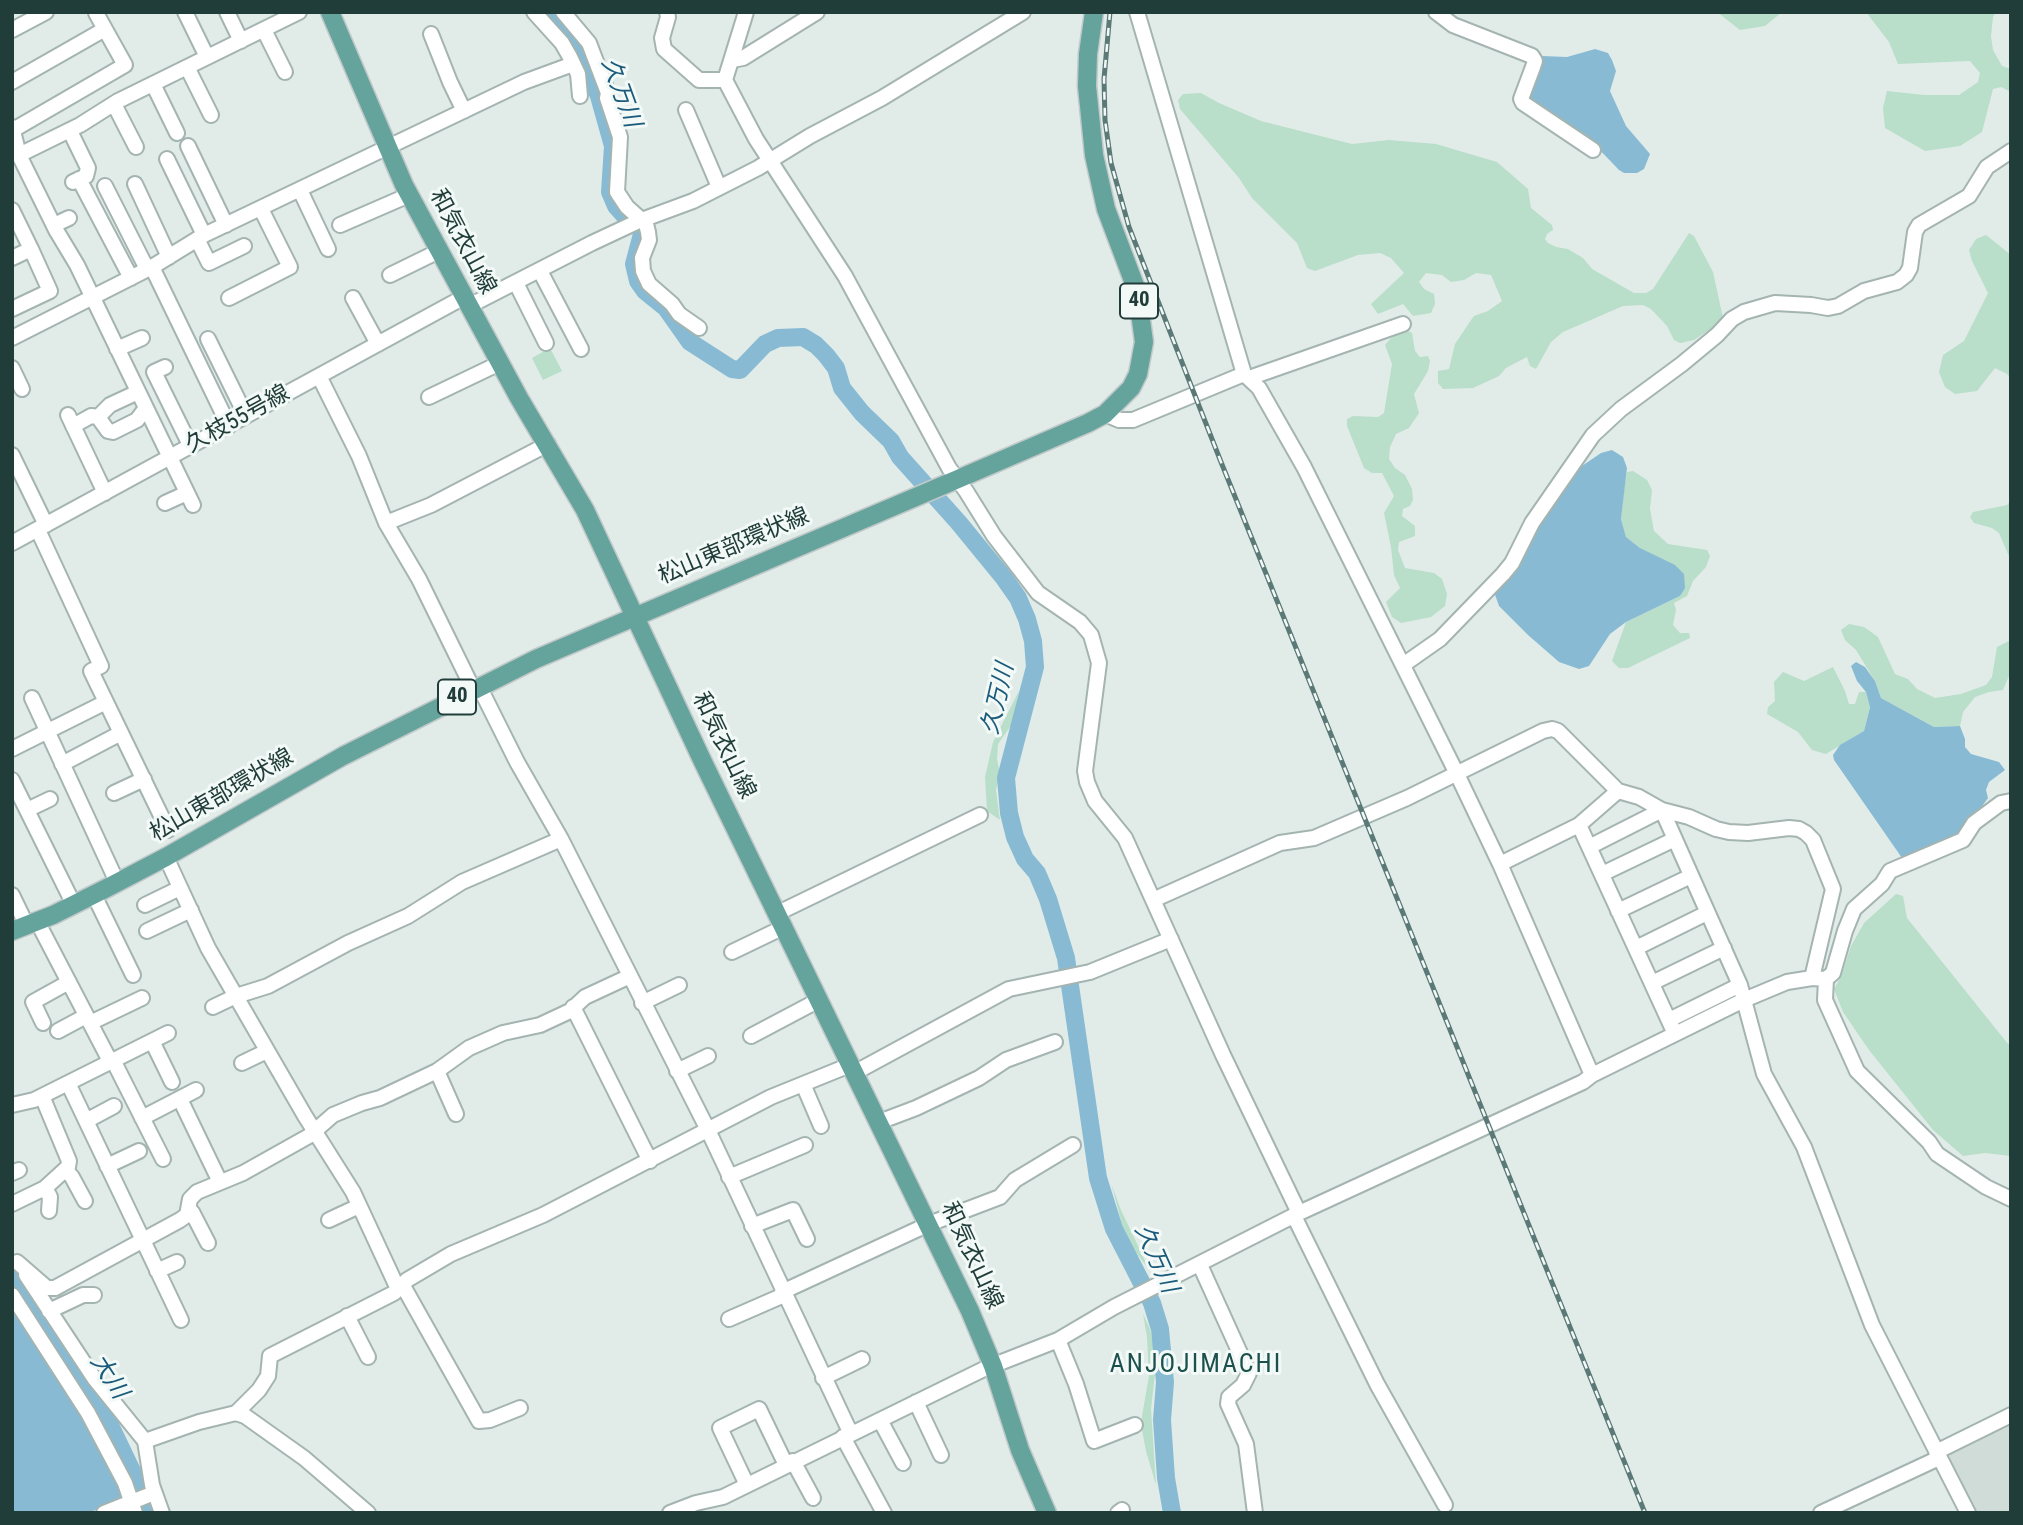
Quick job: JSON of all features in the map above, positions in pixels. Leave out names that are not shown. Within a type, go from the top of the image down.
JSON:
[{"type":"main road","name":"和気衣山線","points":[[330,12],[409,195],[500,363],[585,510],[929,1224],[993,1366],[1020,1450],[1047,1513]]},
{"type":"main road","name":"松山東部環状線","points":[[26,926],[74,905],[166,857],[343,756],[476,688],[635,616],[1105,414],[1131,387],[1138,374],[1143,342],[1137,291],[1106,209],[1094,155],[1087,86],[1094,12]]},
{"type":"street","points":[[12,30],[46,12]]},
{"type":"street","points":[[185,12],[207,57]]},
{"type":"street","points":[[227,12],[241,41]]},
{"type":"street","points":[[19,155],[241,41],[271,22],[299,12]]},
{"type":"street","points":[[534,12],[562,43],[580,84],[579,96],[604,86]]},
{"type":"street","points":[[563,12],[589,43],[620,137],[617,192],[638,222],[646,224],[649,240],[642,258],[646,278],[678,314],[699,328]]},
{"type":"street","points":[[667,12],[662,44],[668,54],[699,80],[725,80]]},
{"type":"street","points":[[746,12],[725,80],[769,160],[845,276],[954,481],[1031,585],[1047,600],[1080,622],[1091,635],[1099,663],[1085,771],[1087,782],[1095,801],[1125,838],[1377,1384],[1447,1509],[1431,1513]]},
{"type":"street","points":[[732,60],[743,58],[817,12]]},
{"type":"street","name":"久枝55号線","points":[[12,543],[378,344],[467,301],[516,283],[638,222],[693,201],[882,98],[1023,12]]},
{"type":"street","points":[[1137,12],[1247,376],[1259,388],[1304,467],[1403,664],[1500,864],[1592,1075]]},
{"type":"street","points":[[1436,12],[1453,25],[1532,56],[1535,61],[1521,99],[1522,103],[1594,150]]},
{"type":"street","points":[[96,13],[125,65],[13,128],[19,155],[44,188],[54,225],[190,499],[165,503]]},
{"type":"street","points":[[271,22],[285,72]]},
{"type":"street","points":[[12,82],[105,29]]},
{"type":"street","points":[[431,34],[464,111]]},
{"type":"street","points":[[12,338],[131,278],[200,237],[524,82],[573,64]]},
{"type":"street","points":[[187,67],[211,115]]},
{"type":"street","points":[[153,84],[177,133]]},
{"type":"street","points":[[114,104],[136,147]]},
{"type":"street","points":[[686,110],[719,187]]},
{"type":"street","points":[[69,131],[88,168],[86,176],[76,181],[131,278]]},
{"type":"street","points":[[226,225],[183,149],[200,237],[209,263],[239,252]]},
{"type":"street","points":[[1403,664],[1440,639],[1503,574],[1516,556],[1532,523],[1593,435],[1621,409],[1682,364],[1732,319],[1744,312],[1775,303],[1828,308],[1838,306],[1864,290],[1897,282],[1910,268],[1915,232],[1919,225],[1969,196],[1987,167],[2011,152]]},
{"type":"street","points":[[135,184],[169,257]]},
{"type":"street","points":[[105,186],[229,426]]},
{"type":"street","points":[[300,190],[328,249]]},
{"type":"street","points":[[340,225],[409,195]]},
{"type":"street","points":[[229,298],[263,272],[290,267],[281,239],[261,209]]},
{"type":"street","points":[[12,210],[50,291],[12,309]]},
{"type":"street","points":[[54,225],[69,218]]},
{"type":"street","points":[[12,258],[31,249]]},
{"type":"street","points":[[390,275],[439,251]]},
{"type":"street","points":[[540,271],[569,317],[580,350]]},
{"type":"street","points":[[516,283],[546,343]]},
{"type":"street","points":[[353,298],[378,344]]},
{"type":"street","points":[[1105,414],[1119,420],[1133,419],[1247,376],[1403,324]]},
{"type":"street","points":[[117,349],[142,338]]},
{"type":"street","points":[[208,339],[246,416]]},
{"type":"street","points":[[429,397],[500,363]]},
{"type":"street","points":[[165,367],[154,372],[191,447]]},
{"type":"street","points":[[12,368],[22,388]]},
{"type":"street","points":[[319,376],[359,456],[386,523],[561,839],[628,977],[708,1130],[884,1513]]},
{"type":"street","points":[[99,417],[110,405],[138,392]]},
{"type":"street","points":[[99,417],[108,431],[113,432],[137,420],[146,408]]},
{"type":"street","points":[[99,417],[71,420],[105,493]]},
{"type":"street","points":[[386,523],[431,505],[548,444]]},
{"type":"street","points":[[12,455],[101,666],[91,671],[168,830]]},
{"type":"street","points":[[32,698],[117,882]]},
{"type":"street","points":[[12,749],[106,702]]},
{"type":"street","points":[[1153,900],[1280,843],[1314,838],[1457,774],[1543,731],[1558,731],[1618,791],[1639,797],[1662,810],[1729,832],[1748,833],[1789,828],[1807,833],[1813,840],[1833,889],[1819,978],[1825,1000],[1857,1071],[1929,1142],[1937,1154],[1986,1187],[2011,1199]]},
{"type":"street","points":[[62,764],[121,733]]},
{"type":"street","points":[[114,793],[144,779]]},
{"type":"street","points":[[12,780],[74,905]]},
{"type":"street","points":[[1500,864],[1579,825],[1618,791]]},
{"type":"street","points":[[27,810],[50,799]]},
{"type":"street","points":[[670,1513],[699,1508],[916,1402],[993,1366],[1058,1340],[1297,1215],[1583,1082],[1592,1075],[1744,1000],[1787,982],[1819,978],[1833,973],[1854,909],[1882,884],[1890,871],[1963,840],[1974,823],[2001,803],[2011,801]]},
{"type":"street","points":[[1662,810],[1740,985],[1764,1074],[1804,1147],[1872,1325],[1968,1513]]},
{"type":"street","points":[[1589,847],[1662,810]]},
{"type":"street","points":[[732,952],[781,920],[980,815]]},
{"type":"street","points":[[1579,825],[1675,1034]]},
{"type":"street","points":[[213,1007],[268,986],[348,943],[408,916],[462,882],[561,839]]},
{"type":"street","points":[[1602,874],[1675,839]]},
{"type":"street","points":[[166,857],[208,948],[359,1206],[400,1287],[479,1421],[520,1408]]},
{"type":"street","points":[[1618,911],[1691,876]]},
{"type":"street","points":[[145,905],[180,888]]},
{"type":"street","points":[[12,895],[26,926],[69,982],[163,1158]]},
{"type":"street","points":[[94,895],[133,975]]},
{"type":"street","points":[[147,931],[191,910]]},
{"type":"street","points":[[1636,948],[1707,913]]},
{"type":"street","points":[[145,1441],[236,1413],[259,1390],[268,1376],[270,1356],[400,1287],[425,1268],[451,1254],[543,1215],[771,1097],[852,1069],[926,1036],[990,997],[1009,989],[1090,972],[1171,939]]},
{"type":"street","points":[[1652,983],[1724,948]]},
{"type":"street","points":[[15,1258],[51,1289],[180,1220],[188,1211],[192,1196],[243,1173],[314,1131],[333,1115],[380,1098],[437,1070],[468,1048],[503,1033],[540,1025],[573,1007],[584,997],[628,977]]},
{"type":"street","points":[[43,1023],[33,1002],[69,982]]},
{"type":"street","points":[[642,1003],[679,985]]},
{"type":"street","points":[[1669,1020],[1740,985]]},
{"type":"street","points":[[58,1031],[142,998]]},
{"type":"street","points":[[751,1036],[819,1000]]},
{"type":"street","points":[[573,1007],[650,1161]]},
{"type":"street","points":[[12,1105],[38,1098],[168,1033]]},
{"type":"street","points":[[152,1041],[172,1082]]},
{"type":"street","points":[[879,1122],[979,1078],[1006,1060],[1055,1042]]},
{"type":"street","points":[[242,1063],[267,1051]]},
{"type":"street","points":[[677,1071],[709,1056]]},
{"type":"street","points":[[437,1070],[456,1114]]},
{"type":"street","points":[[68,1083],[181,1320]]},
{"type":"street","points":[[12,1204],[45,1188],[66,1171],[69,1161],[29,1084]]},
{"type":"street","points":[[803,1084],[821,1126]]},
{"type":"street","points":[[142,1118],[196,1090]]},
{"type":"street","points":[[180,1099],[220,1182]]},
{"type":"street","points":[[86,1121],[114,1106]]},
{"type":"street","points":[[729,1177],[805,1145]]},
{"type":"street","points":[[729,1319],[929,1224],[1000,1197],[1014,1180],[1073,1145]]},
{"type":"street","points":[[107,1166],[139,1151]]},
{"type":"street","points":[[66,1171],[85,1201]]},
{"type":"street","points":[[45,1188],[50,1197],[49,1211]]},
{"type":"street","points":[[329,1220],[359,1206]]},
{"type":"street","points":[[752,1226],[793,1210],[807,1239]]},
{"type":"street","points":[[188,1211],[192,1212],[208,1243]]},
{"type":"street","points":[[15,1258],[102,1389],[145,1441],[152,1493],[162,1513]]},
{"type":"street","points":[[157,1271],[177,1262]]},
{"type":"street","points":[[1200,1265],[1249,1373],[1243,1385],[1229,1396],[1228,1404],[1246,1444],[1255,1513]]},
{"type":"street","points":[[12,1294],[89,1413],[125,1483],[133,1505]]},
{"type":"street","points":[[49,1311],[83,1295],[94,1295]]},
{"type":"street","points":[[347,1316],[368,1357]]},
{"type":"street","points":[[1058,1340],[1076,1384],[1094,1441],[1135,1425]]},
{"type":"street","points":[[823,1378],[862,1359]]},
{"type":"street","points":[[916,1402],[941,1455]]},
{"type":"street","points":[[747,1485],[720,1428],[759,1409],[789,1463],[813,1498]]},
{"type":"street","points":[[236,1413],[245,1416],[304,1458],[368,1513]]},
{"type":"street","points":[[1821,1513],[2011,1415]]},
{"type":"street","points":[[880,1420],[902,1463]]},
{"type":"street","points":[[104,1513],[133,1505],[152,1493]]},
{"type":"shaded area","points":[[2011,1420],[2011,1513],[1973,1513],[1948,1460],[1951,1451]]},
{"type":"green space","points":[[1717,12],[1782,12],[1765,26],[1740,30]]},
{"type":"green space","points":[[1866,12],[1996,12],[1991,36],[1993,50],[2002,66],[2011,69],[2011,92],[2001,87],[1993,89],[1982,132],[1960,146],[1925,151],[1885,128],[1883,108],[1887,91],[1959,95],[1978,82],[1980,73],[1970,61],[1898,64],[1889,42]]},
{"type":"green space","points":[[1201,93],[1261,121],[1352,144],[1389,140],[1436,144],[1497,162],[1528,189],[1531,208],[1552,225],[1553,230],[1545,239],[1548,243],[1568,249],[1583,258],[1592,269],[1634,293],[1646,293],[1653,289],[1689,233],[1694,236],[1713,272],[1723,318],[1694,340],[1680,343],[1674,340],[1667,326],[1651,309],[1643,305],[1623,306],[1563,332],[1551,342],[1536,369],[1530,366],[1527,357],[1506,368],[1499,376],[1473,388],[1443,389],[1438,383],[1438,371],[1449,369],[1455,344],[1469,323],[1474,316],[1488,311],[1502,301],[1491,275],[1476,273],[1464,280],[1451,282],[1442,275],[1426,273],[1419,282],[1424,289],[1434,294],[1435,304],[1431,313],[1413,316],[1403,304],[1378,314],[1371,304],[1404,273],[1391,258],[1380,253],[1358,255],[1315,271],[1307,268],[1297,243],[1252,198],[1239,178],[1180,109],[1178,100],[1183,94]]},
{"type":"green space","points":[[1986,235],[2011,255],[2011,378],[1995,368],[1977,391],[1955,394],[1945,387],[1939,372],[1943,355],[1964,341],[1988,293],[1969,250],[1976,239]]},
{"type":"green space","points":[[1408,331],[1412,333],[1415,351],[1420,357],[1428,356],[1430,361],[1428,371],[1414,394],[1419,413],[1409,428],[1396,434],[1390,447],[1389,459],[1395,468],[1405,475],[1412,489],[1413,500],[1410,506],[1403,509],[1402,516],[1415,526],[1415,536],[1399,542],[1398,550],[1405,568],[1434,573],[1442,579],[1447,594],[1445,606],[1431,617],[1401,623],[1392,617],[1386,602],[1400,588],[1394,575],[1384,513],[1394,496],[1382,473],[1372,473],[1364,468],[1347,426],[1347,419],[1353,416],[1378,417],[1384,413],[1392,364],[1385,345],[1391,338]]},
{"type":"green space","points":[[550,348],[562,371],[543,380],[532,358]]},
{"type":"green space","points":[[1633,471],[1647,480],[1652,490],[1650,509],[1654,531],[1668,544],[1707,550],[1710,556],[1706,567],[1693,581],[1687,596],[1674,603],[1676,610],[1673,625],[1680,633],[1689,633],[1690,638],[1628,668],[1619,668],[1612,661],[1626,622],[1680,596],[1640,548],[1626,537],[1621,519],[1624,490],[1627,472]]},
{"type":"green space","points":[[2011,501],[2011,561],[1999,533],[1974,523],[1970,517],[1973,512],[2007,505]]},
{"type":"green space","points":[[1849,624],[1864,627],[1878,637],[1895,674],[1908,679],[1917,689],[1935,698],[1961,694],[1986,685],[1992,677],[1997,647],[2011,640],[2009,676],[2003,690],[1975,697],[1963,712],[1960,726],[1934,727],[1881,698],[1875,681],[1856,650],[1845,640],[1841,630]]},
{"type":"green space","points":[[1833,667],[1849,704],[1855,704],[1859,692],[1866,692],[1870,706],[1864,731],[1826,754],[1812,750],[1798,732],[1767,714],[1768,707],[1775,701],[1774,682],[1783,672],[1804,681]]},
{"type":"green space","points":[[1019,691],[1012,724],[998,744],[1000,774],[996,790],[1000,820],[987,811],[985,777],[993,742]]},
{"type":"green space","points":[[1896,894],[1903,896],[1907,918],[2008,1044],[2011,1043],[2011,1156],[1985,1153],[1963,1156],[1933,1130],[1869,1050],[1843,1012],[1834,989],[1851,946],[1864,923]]},
{"type":"green space","points":[[1111,1183],[1150,1271],[1134,1250],[1123,1228]]},
{"type":"green space","points":[[1143,1314],[1153,1344],[1155,1374],[1151,1409],[1156,1485],[1142,1430],[1149,1376]]},
{"type":"water","points":[[1595,49],[1608,53],[1612,60],[1616,71],[1610,91],[1626,126],[1650,154],[1644,169],[1637,173],[1624,173],[1619,170],[1594,144],[1539,109],[1527,97],[1542,56],[1567,57]]},
{"type":"water","points":[[1612,450],[1623,457],[1627,468],[1621,519],[1626,537],[1640,548],[1675,565],[1684,574],[1685,588],[1680,596],[1626,622],[1610,634],[1589,666],[1579,669],[1559,662],[1528,635],[1499,606],[1493,589],[1576,470],[1601,453]]},
{"type":"water","points":[[1856,662],[1865,667],[1875,681],[1881,698],[1934,727],[1960,726],[1965,747],[1971,754],[1999,762],[2005,770],[1989,782],[1986,790],[1988,798],[1958,835],[1902,858],[1834,760],[1833,755],[1840,745],[1864,731],[1870,707],[1866,692],[1857,681],[1851,666]]},
{"type":"water","points":[[12,1313],[29,1327],[112,1467],[122,1495],[118,1501],[88,1513],[12,1513]]},
{"type":"waterway","name":"久万川","points":[[546,12],[579,53],[599,96],[613,146],[610,192],[616,206],[640,228],[642,234],[634,264],[638,281],[645,291],[666,308],[690,342],[732,369],[740,370],[765,344],[778,338],[803,337],[816,345],[836,368],[842,388],[862,413],[891,441],[900,457],[1004,578],[1018,598],[1027,619],[1033,641],[1035,667],[1006,778],[1009,813],[1015,837],[1025,859],[1037,873],[1048,899],[1066,958],[1098,1178],[1114,1229],[1152,1303],[1160,1329],[1165,1382],[1162,1420],[1166,1478],[1172,1513]]},
{"type":"waterway","name":"大川","points":[[12,1274],[111,1427],[152,1513]]},
{"type":"railway","points":[[1110,12],[1104,79],[1105,120],[1111,163],[1129,227],[1221,462],[1645,1513]]},
{"type":"district","name":"ANJOJIMACHI","points":[[1196,1365]]}]
